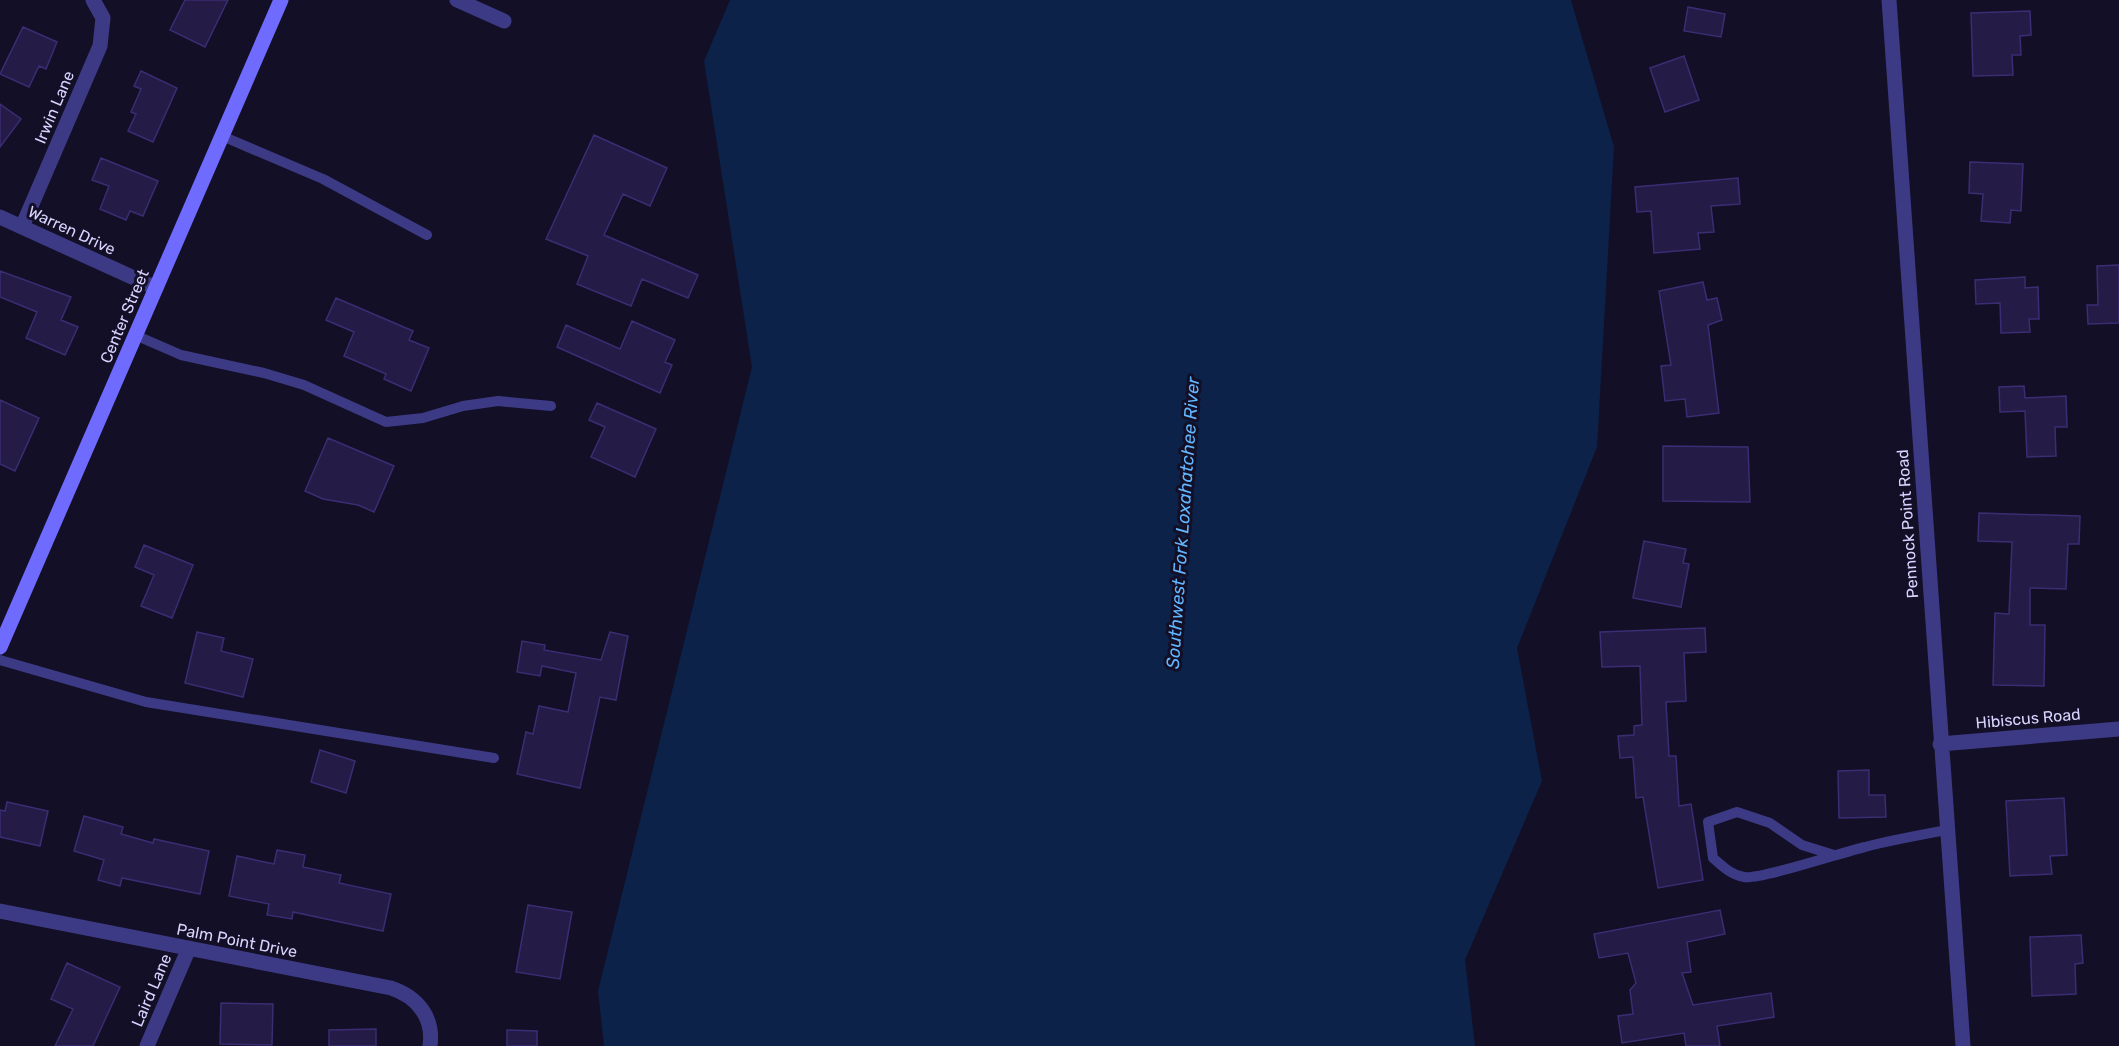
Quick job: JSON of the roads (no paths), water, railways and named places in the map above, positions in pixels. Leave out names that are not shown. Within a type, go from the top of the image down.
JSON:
[{"type":"street","name":"Irwin Lane","points":[[22,227],[100,46],[103,18],[93,0]]},
{"type":"street","name":"Center Street","points":[[0,647],[281,0]]},
{"type":"street","points":[[457,0],[504,21]]},
{"type":"street","name":"Pennock Point Road","points":[[1889,0],[1963,1046]]},
{"type":"street","name":"Warren Drive","points":[[0,217],[156,288]]},
{"type":"street","name":"Hibiscus Road","points":[[1940,744],[2119,729]]},
{"type":"street","name":"Palm Point Drive","points":[[0,911],[404,993],[425,1013],[430,1027],[430,1046]]},
{"type":"street","name":"Laird Lane","points":[[147,1046],[189,948]]},
{"type":"lane","points":[[222,136],[323,179],[427,235]]},
{"type":"lane","points":[[135,335],[181,355],[264,373],[304,385],[386,422],[423,418],[463,406],[498,401],[551,406]]},
{"type":"lane","points":[[0,660],[146,702],[494,759]]},
{"type":"lane","points":[[1834,855],[1802,845],[1770,823],[1737,812],[1708,822],[1713,858],[1730,872],[1746,878],[1834,855],[1947,830]]},
{"type":"water","name":"Southwest Fork Loxahatchee River","points":[[730,0],[1571,0],[1614,147],[1597,447],[1517,648],[1542,781],[1465,960],[1475,1046],[604,1046],[598,991],[752,367],[704,61]]}]
